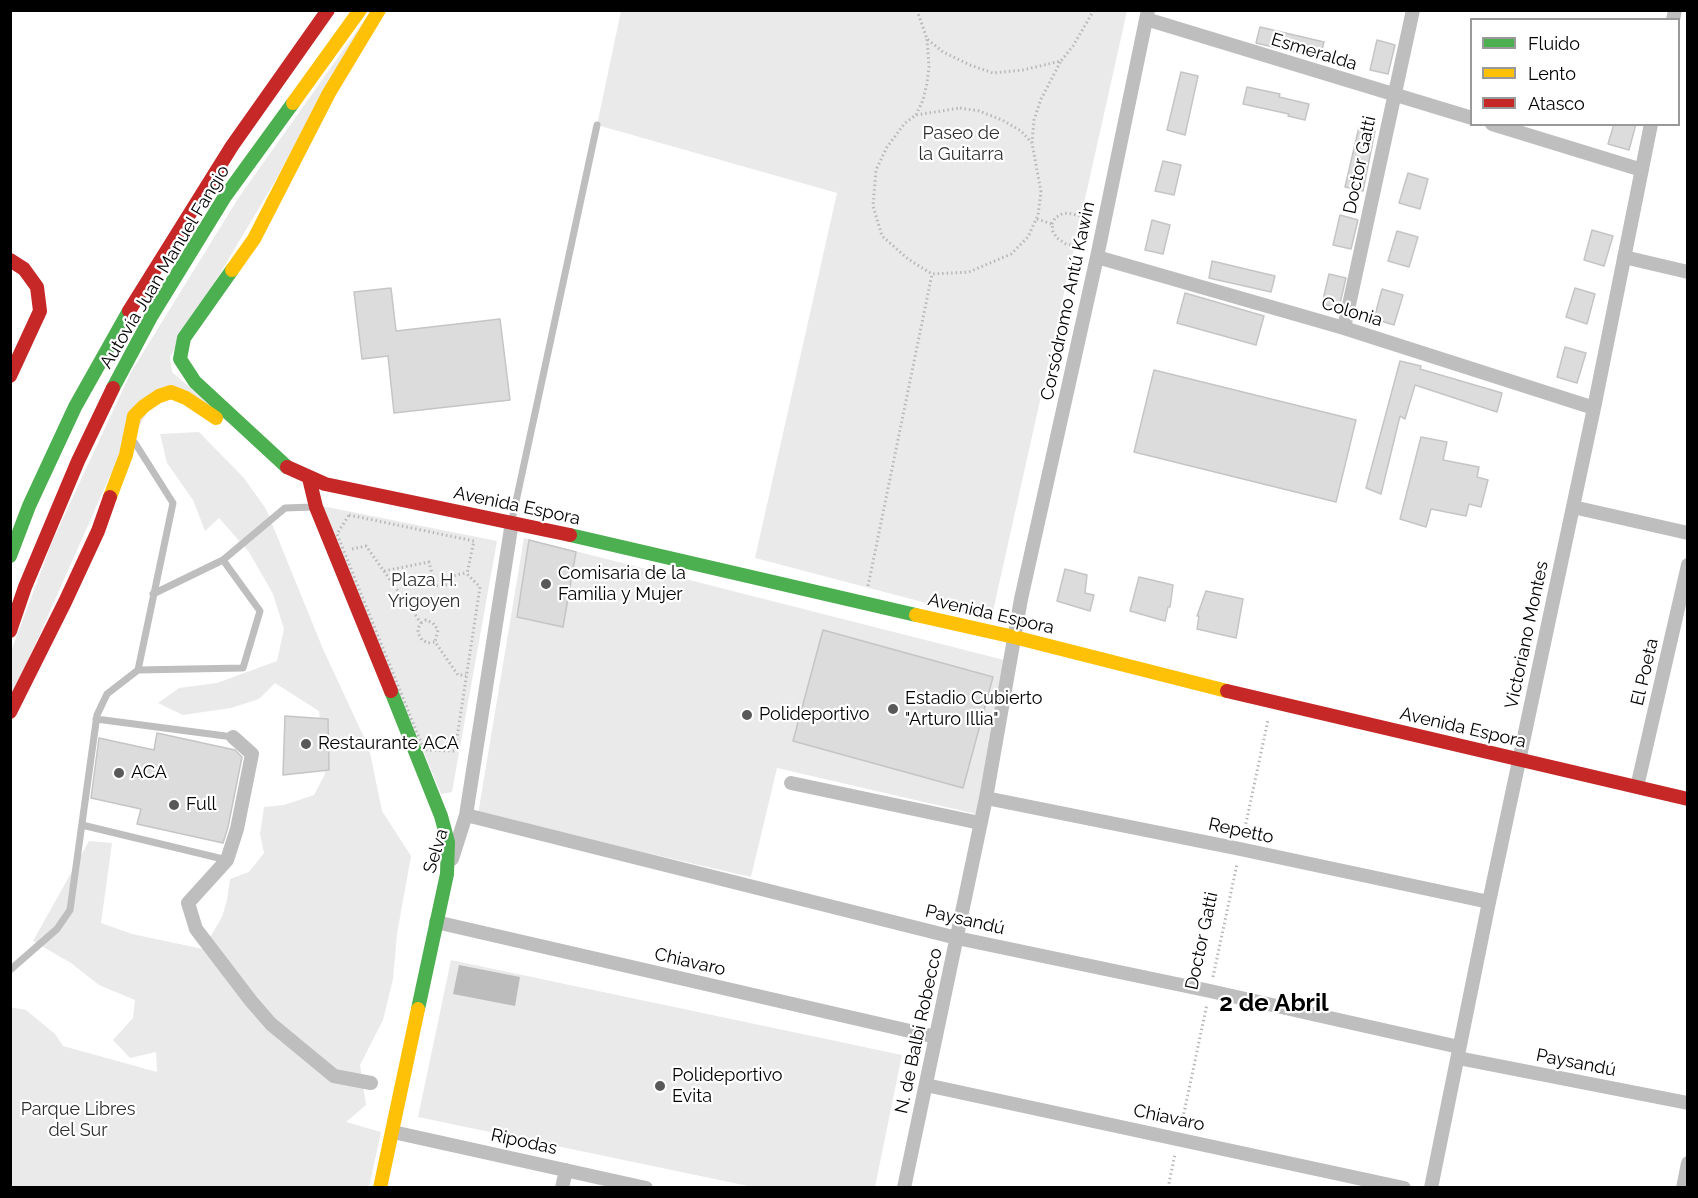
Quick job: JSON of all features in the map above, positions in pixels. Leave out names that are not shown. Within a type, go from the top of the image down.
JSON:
[{"type":"main road","name":"Autovía Juan Manuel Fangio","points":[[10,556],[29,506],[75,407],[143,287],[232,146],[328,10]]},
{"type":"main road","name":"Autovía Juan Manuel Fangio","points":[[10,631],[25,587],[78,460],[116,381],[147,324],[224,198],[360,10]]},
{"type":"main road","points":[[286,467],[195,382],[180,360],[180,351],[183,338],[254,239],[329,93],[379,10]]},
{"type":"main road","points":[[10,260],[24,269],[37,287],[40,311],[10,376]]},
{"type":"main road","points":[[10,712],[98,531],[126,455],[134,417],[144,406],[159,396],[171,392],[186,398],[286,467]]},
{"type":"main road","name":"Avenida Espora","points":[[286,467],[325,484],[512,522],[1014,637],[1272,702],[1688,798]]},
{"type":"main road","points":[[309,478],[316,507],[441,816],[448,842],[447,874]]},
{"type":"main road","name":"Selva","points":[[380,1188],[447,874]]},
{"type":"street","name":"Doctor Gatti","points":[[1344,328],[1413,10]]},
{"type":"street","name":"Esmeralda","points":[[1147,15],[1470,117]]},
{"type":"street","name":"Corsódromo Antú Kawin","points":[[1021,599],[1097,257],[1147,15]]},
{"type":"street","points":[[1499,126],[1642,170]]},
{"type":"street","name":"Victoriano Montes","points":[[1431,1188],[1651,126]]},
{"type":"street","name":"Colonia","points":[[1097,257],[1344,328],[1594,408]]},
{"type":"street","points":[[1624,257],[1688,272]]},
{"type":"street","points":[[1573,507],[1688,533]]},
{"type":"street","name":"Selva","points":[[447,874],[466,815],[512,522]]},
{"type":"street","name":"El Poeta","points":[[1637,787],[1688,565]]},
{"type":"street","name":"N. de Balbi Robecco","points":[[904,1188],[986,798],[1021,599]]},
{"type":"street","points":[[233,737],[252,754],[237,829],[226,860],[188,903],[196,929],[271,1024],[334,1076],[371,1083]]},
{"type":"street","points":[[791,783],[980,823]]},
{"type":"street","name":"Repetto","points":[[986,798],[1489,902]]},
{"type":"street","name":"Paysandú","points":[[466,815],[957,938],[1210,991],[1459,1053],[1688,1103]]},
{"type":"street","name":"Chiavaro","points":[[436,922],[936,1037]]},
{"type":"street","name":"Chiavaro","points":[[926,1085],[1404,1188]]},
{"type":"street","name":"Ripodas","points":[[393,1132],[646,1188]]},
{"type":"street","points":[[1683,1188],[1688,1163]]},
{"type":"street","points":[[562,1188],[566,1170]]},
{"type":"lane","points":[[512,522],[597,125]]},
{"type":"lane","points":[[130,435],[173,502],[138,670]]},
{"type":"lane","points":[[153,594],[223,560],[285,508],[316,507]]},
{"type":"lane","points":[[10,970],[57,929],[70,910],[96,720],[107,694],[138,670],[243,668],[260,611],[223,560]]},
{"type":"lane","points":[[96,720],[233,737]]},
{"type":"lane","points":[[82,825],[226,860]]},
{"type":"path","points":[[917,10],[927,39],[929,67],[927,83],[923,100],[915,115],[905,123],[887,147],[876,170],[873,206],[882,236],[908,259],[932,274],[969,272],[990,265],[1011,254],[1028,237],[1037,219],[1041,192],[1032,143],[1034,120],[1041,99],[1060,61],[1073,46],[1094,10]]},
{"type":"path","points":[[927,39],[943,52],[993,73],[1023,70],[1060,61]]},
{"type":"path","points":[[915,115],[960,108],[979,111],[1021,131],[1032,143]]},
{"type":"path","points":[[1075,246],[1066,244],[1057,238],[1052,224],[1055,218],[1062,214],[1081,216]]},
{"type":"path","points":[[1037,219],[1052,224]]},
{"type":"path","points":[[864,603],[932,274]]},
{"type":"path","points":[[349,515],[474,541],[467,574],[480,587],[466,675],[455,751],[423,750],[337,534],[349,515]]},
{"type":"path","points":[[344,551],[366,546],[421,623]]},
{"type":"path","points":[[384,571],[429,562],[435,586],[453,584],[452,576],[465,573]]},
{"type":"path","points":[[435,642],[428,643],[422,640],[418,633],[421,623],[426,620],[433,623],[438,630],[435,642],[458,675],[466,675]]},
{"type":"path","name":"Doctor Gatti","points":[[1168,1188],[1272,702]]},
{"type":"green space","points":[[371,11],[271,188],[170,357],[172,372],[232,424],[161,389],[109,478],[11,699],[10,653],[52,542],[131,372],[239,197]]},
{"type":"green space","name":"Paseo de la Guitarra","points":[[621,11],[1127,11],[991,620],[755,558],[837,193],[597,125]]},
{"type":"green space","name":"Parque Libres del Sur","points":[[199,432],[244,478],[266,509],[323,649],[369,748],[382,811],[411,856],[397,934],[393,979],[383,1020],[360,1065],[366,1105],[346,1122],[381,1132],[369,1187],[11,1187],[10,1007],[26,1010],[55,1034],[63,1046],[157,1072],[156,1052],[130,1058],[113,1040],[133,1018],[135,1000],[99,985],[71,963],[33,941],[89,841],[112,843],[101,923],[132,934],[203,949],[222,917],[230,879],[249,872],[264,853],[260,834],[264,807],[284,805],[314,795],[325,774],[319,711],[275,683],[259,699],[231,708],[183,715],[158,703],[179,688],[217,683],[277,661],[284,629],[273,594],[249,552],[219,518],[205,531],[193,500],[167,463],[160,434]]},
{"type":"green space","name":"Plaza H. Yrigoyen","points":[[322,506],[497,541],[452,792],[441,794]]},
{"type":"green space","name":"Polideportivo","points":[[524,538],[1012,662],[976,814],[777,768],[751,877],[478,814]]},
{"type":"green space","name":"Polideportivo Evita","points":[[451,960],[902,1055],[875,1187],[753,1187],[418,1117]]},
{"type":"shaded area","points":[[459,965],[520,977],[515,1006],[453,994]]},
{"type":"building","points":[[1260,27],[1324,42],[1320,58],[1256,43]]},
{"type":"building","points":[[1377,40],[1395,45],[1388,74],[1370,70]]},
{"type":"building","points":[[1181,72],[1198,76],[1185,135],[1167,130]]},
{"type":"building","points":[[1247,87],[1280,94],[1279,97],[1309,104],[1305,120],[1288,116],[1289,114],[1243,104]]},
{"type":"building","points":[[1613,126],[1635,126],[1629,150],[1608,144]]},
{"type":"building","points":[[1359,127],[1375,131],[1363,191],[1345,187]]},
{"type":"building","points":[[1163,161],[1181,165],[1174,195],[1155,191]]},
{"type":"building","points":[[1408,173],[1428,179],[1420,209],[1399,203]]},
{"type":"building","points":[[1340,215],[1358,220],[1351,249],[1333,245]]},
{"type":"building","points":[[1152,220],[1170,225],[1163,254],[1145,250]]},
{"type":"building","points":[[1592,230],[1613,236],[1604,266],[1584,260]]},
{"type":"building","points":[[1397,231],[1418,237],[1409,267],[1388,261]]},
{"type":"building","points":[[1212,261],[1275,276],[1271,292],[1209,278]]},
{"type":"building","points":[[1329,274],[1346,278],[1339,308],[1322,304]]},
{"type":"building","points":[[391,288],[396,331],[500,319],[510,400],[394,413],[388,356],[362,359],[354,292]]},
{"type":"building","points":[[1575,288],[1595,294],[1587,324],[1566,317]]},
{"type":"building","points":[[1382,289],[1403,295],[1394,325],[1374,319]]},
{"type":"building","points":[[1185,293],[1264,316],[1256,345],[1177,323]]},
{"type":"building","points":[[1565,347],[1586,353],[1577,383],[1557,377]]},
{"type":"building","points":[[1400,361],[1502,393],[1497,412],[1415,385],[1405,419],[1400,416],[1381,494],[1366,488]]},
{"type":"building","points":[[1154,370],[1356,420],[1336,502],[1134,452]]},
{"type":"building","points":[[1421,437],[1447,442],[1443,460],[1479,467],[1477,477],[1488,480],[1481,507],[1469,504],[1466,516],[1431,509],[1426,527],[1400,519]]},
{"type":"building","name":"Comisaria de la Familia y Mujer","points":[[529,540],[576,552],[563,627],[517,617]]},
{"type":"building","points":[[1065,569],[1087,575],[1085,593],[1094,595],[1090,611],[1057,601]]},
{"type":"building","points":[[1139,577],[1173,585],[1170,607],[1168,607],[1165,621],[1130,611]]},
{"type":"building","points":[[1206,591],[1243,599],[1236,638],[1197,629],[1199,616],[1197,616]]},
{"type":"building","name":"Estadio Cubierto \"Arturo Illia\"","points":[[823,630],[993,677],[963,788],[793,741]]},
{"type":"building","name":"Restaurante ACA","points":[[285,716],[328,719],[329,770],[283,775]]},
{"type":"building","points":[[157,733],[235,750],[242,757],[223,843],[137,824],[141,809],[91,798],[99,738],[154,750]]},
{"type":"traffic: fast","points":[[113,388],[152,315],[224,198],[293,103]]},
{"type":"traffic: fast","points":[[232,270],[184,338],[180,359],[195,382],[287,467]]},
{"type":"traffic: fast","points":[[10,556],[29,506],[75,407],[129,311]]},
{"type":"traffic: fast","points":[[570,535],[916,615]]},
{"type":"traffic: fast","points":[[391,691],[441,816],[448,842],[447,874],[418,1009]]},
{"type":"traffic: slow","points":[[293,103],[360,10]]},
{"type":"traffic: slow","points":[[232,270],[254,239],[329,93],[379,10]]},
{"type":"traffic: slow","points":[[110,497],[126,455],[134,416],[144,406],[159,396],[171,392],[186,398],[216,418]]},
{"type":"traffic: slow","points":[[916,615],[1014,637],[1227,691]]},
{"type":"traffic: slow","points":[[380,1188],[418,1009]]},
{"type":"traffic: jam","points":[[129,311],[232,146],[328,10]]},
{"type":"traffic: jam","points":[[10,260],[24,269],[37,287],[40,311],[10,376]]},
{"type":"traffic: jam","points":[[10,631],[25,587],[78,461],[113,388]]},
{"type":"traffic: jam","points":[[287,467],[325,484],[570,535]]},
{"type":"traffic: jam","points":[[309,478],[316,507],[391,691]]},
{"type":"traffic: jam","points":[[10,712],[65,602],[98,531],[110,497]]},
{"type":"traffic: jam","points":[[1227,691],[1688,799]]},
{"type":"place","name":"Comisaria de la Familia y Mujer","points":[[546,584]]},
{"type":"place","name":"Estadio Cubierto \"Arturo Illia\"","points":[[893,709]]},
{"type":"place","name":"Polideportivo","points":[[747,715]]},
{"type":"place","name":"Restaurante ACA","points":[[306,744]]},
{"type":"place","name":"ACA","points":[[119,773]]},
{"type":"place","name":"Full","points":[[174,805]]},
{"type":"place","name":"Polideportivo Evita","points":[[660,1086]]},
{"type":"district","name":"2 de Abril","points":[[1274,1004]]}]
